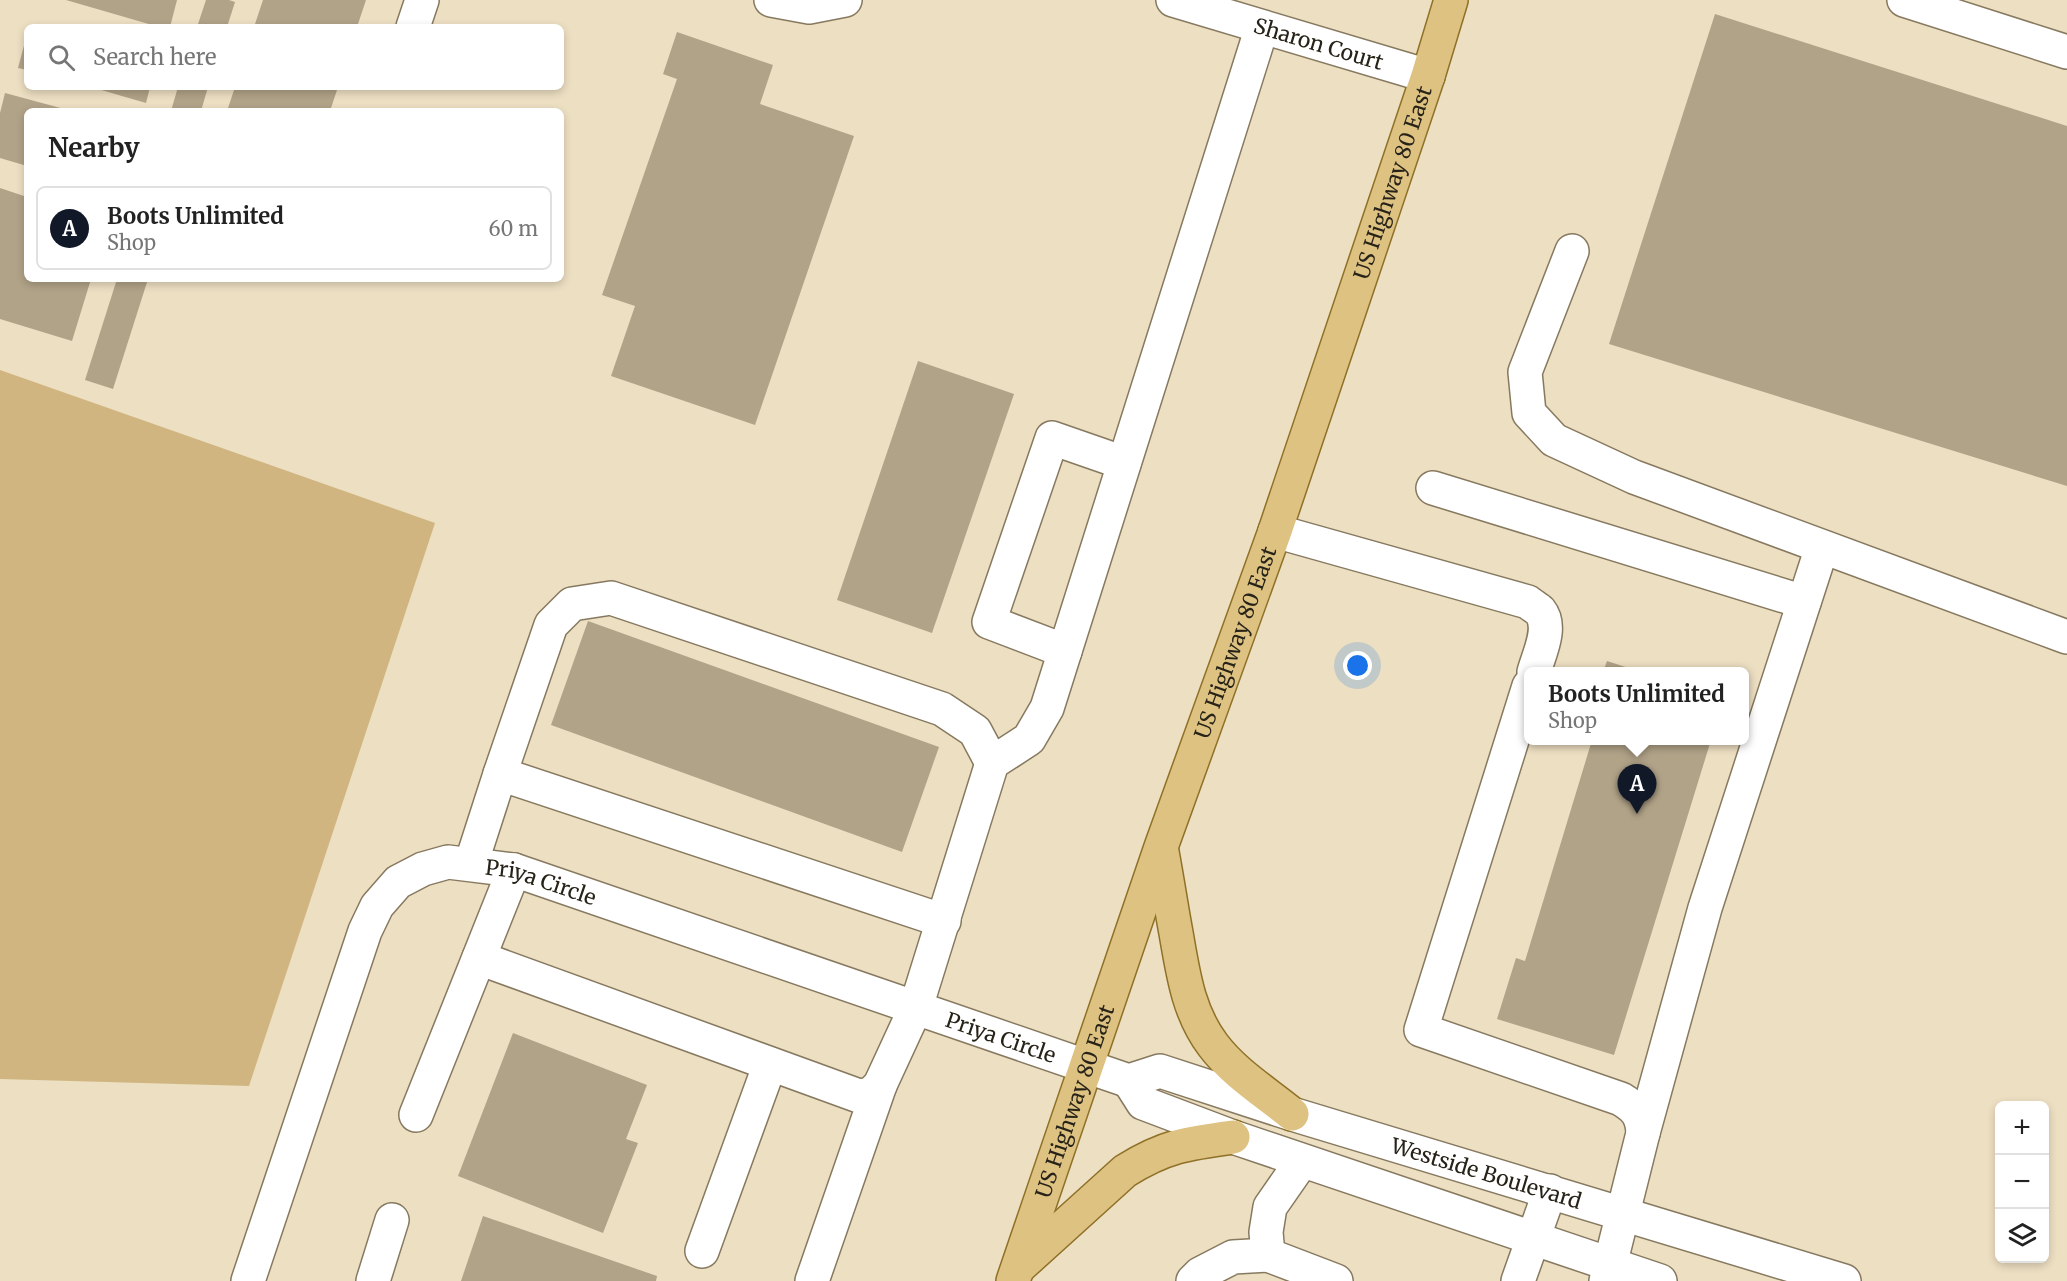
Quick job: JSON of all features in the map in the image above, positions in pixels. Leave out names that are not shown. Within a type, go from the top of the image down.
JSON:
[{"type":"main road","name":"US Highway 80 East","points":[[1015,1275],[1161,847],[1275,531],[1428,76],[1451,0]]},
{"type":"main road","points":[[1161,847],[1183,975],[1191,1006],[1199,1024],[1230,1065],[1292,1114]]},
{"type":"main road","points":[[1015,1275],[1125,1171],[1143,1159],[1185,1143],[1233,1137]]},
{"type":"street","points":[[414,24],[422,0]]},
{"type":"street","points":[[771,0],[809,7],[845,0]]},
{"type":"street","name":"Sharon Court","points":[[1173,0],[1255,16],[1428,76]]},
{"type":"street","points":[[1905,0],[2067,52]]},
{"type":"street","points":[[812,1281],[880,1085],[916,1007],[992,763],[1029,739],[1047,708],[1124,463],[1255,16]]},
{"type":"street","points":[[1572,251],[1525,372],[1529,413],[1554,440],[1634,477],[2067,637]]},
{"type":"street","points":[[1065,651],[989,622],[1052,438],[1124,463]]},
{"type":"street","points":[[1433,488],[1804,602]]},
{"type":"street","points":[[1275,531],[1528,602],[1540,611],[1546,624],[1535,667]]},
{"type":"street","points":[[1609,1273],[1643,1133],[1705,908],[1822,547]]},
{"type":"street","points":[[471,864],[551,625],[572,604],[611,598],[942,709],[975,731],[992,763]]},
{"type":"street","points":[[1524,702],[1421,1030],[1621,1099],[1634,1107],[1642,1119],[1643,1133]]},
{"type":"street","points":[[500,774],[944,921]]},
{"type":"street","name":"Priya Circle","points":[[248,1281],[365,931],[377,906],[398,882],[423,869],[448,862],[514,870],[1087,1066]]},
{"type":"street","points":[[416,1115],[514,870]]},
{"type":"street","points":[[479,958],[859,1096],[871,1094],[880,1085]]},
{"type":"street","points":[[702,1251],[770,1064]]},
{"type":"street","points":[[1087,1066],[1129,1081],[1143,1103],[1233,1137],[1533,1238],[1609,1273],[1660,1281]]},
{"type":"street","name":"Westside Boulevard","points":[[1129,1081],[1160,1071],[1292,1114],[1844,1281]]},
{"type":"street","points":[[1269,1255],[1266,1232],[1270,1207],[1302,1161]]},
{"type":"street","points":[[1518,1281],[1550,1191]]},
{"type":"street","points":[[373,1281],[392,1220]]},
{"type":"street","points":[[1193,1281],[1200,1274],[1233,1257],[1269,1255],[1336,1281]]},
{"type":"shaded area","points":[[0,370],[435,523],[249,1086],[0,1079]]},
{"type":"building","points":[[66,0],[177,0],[171,24],[149,24]]},
{"type":"building","points":[[206,0],[235,2],[228,24],[198,24]]},
{"type":"building","points":[[263,0],[366,0],[358,24],[255,24]]},
{"type":"building","points":[[1715,14],[2067,126],[2067,486],[1609,344]]},
{"type":"building","points":[[677,32],[773,65],[760,104],[854,136],[755,425],[611,376],[635,306],[602,295],[677,79],[663,74]]},
{"type":"building","points":[[24,46],[24,69],[18,68]]},
{"type":"building","points":[[101,90],[149,90],[146,103]]},
{"type":"building","points":[[177,90],[207,90],[202,108],[172,108]]},
{"type":"building","points":[[234,90],[337,90],[331,108],[228,108]]},
{"type":"building","points":[[5,93],[61,108],[24,108],[24,165],[0,158],[0,113]]},
{"type":"building","points":[[0,188],[24,196],[24,282],[90,282],[72,341],[0,319]]},
{"type":"building","points":[[116,282],[147,282],[113,389],[85,380]]},
{"type":"building","points":[[918,361],[1014,394],[932,633],[837,600]]},
{"type":"building","points":[[588,621],[939,747],[902,852],[551,725]]},
{"type":"building","points":[[1607,661],[1626,667],[1605,667]]},
{"type":"building","points":[[1590,745],[1709,745],[1614,1055],[1497,1019],[1516,958],[1525,961]]},
{"type":"building","points":[[513,1033],[647,1085],[626,1139],[638,1143],[603,1233],[458,1176]]},
{"type":"building","points":[[483,1216],[657,1276],[656,1281],[461,1281]]},
{"type":"place","name":"Boots Unlimited","points":[[1637,814]]}]
